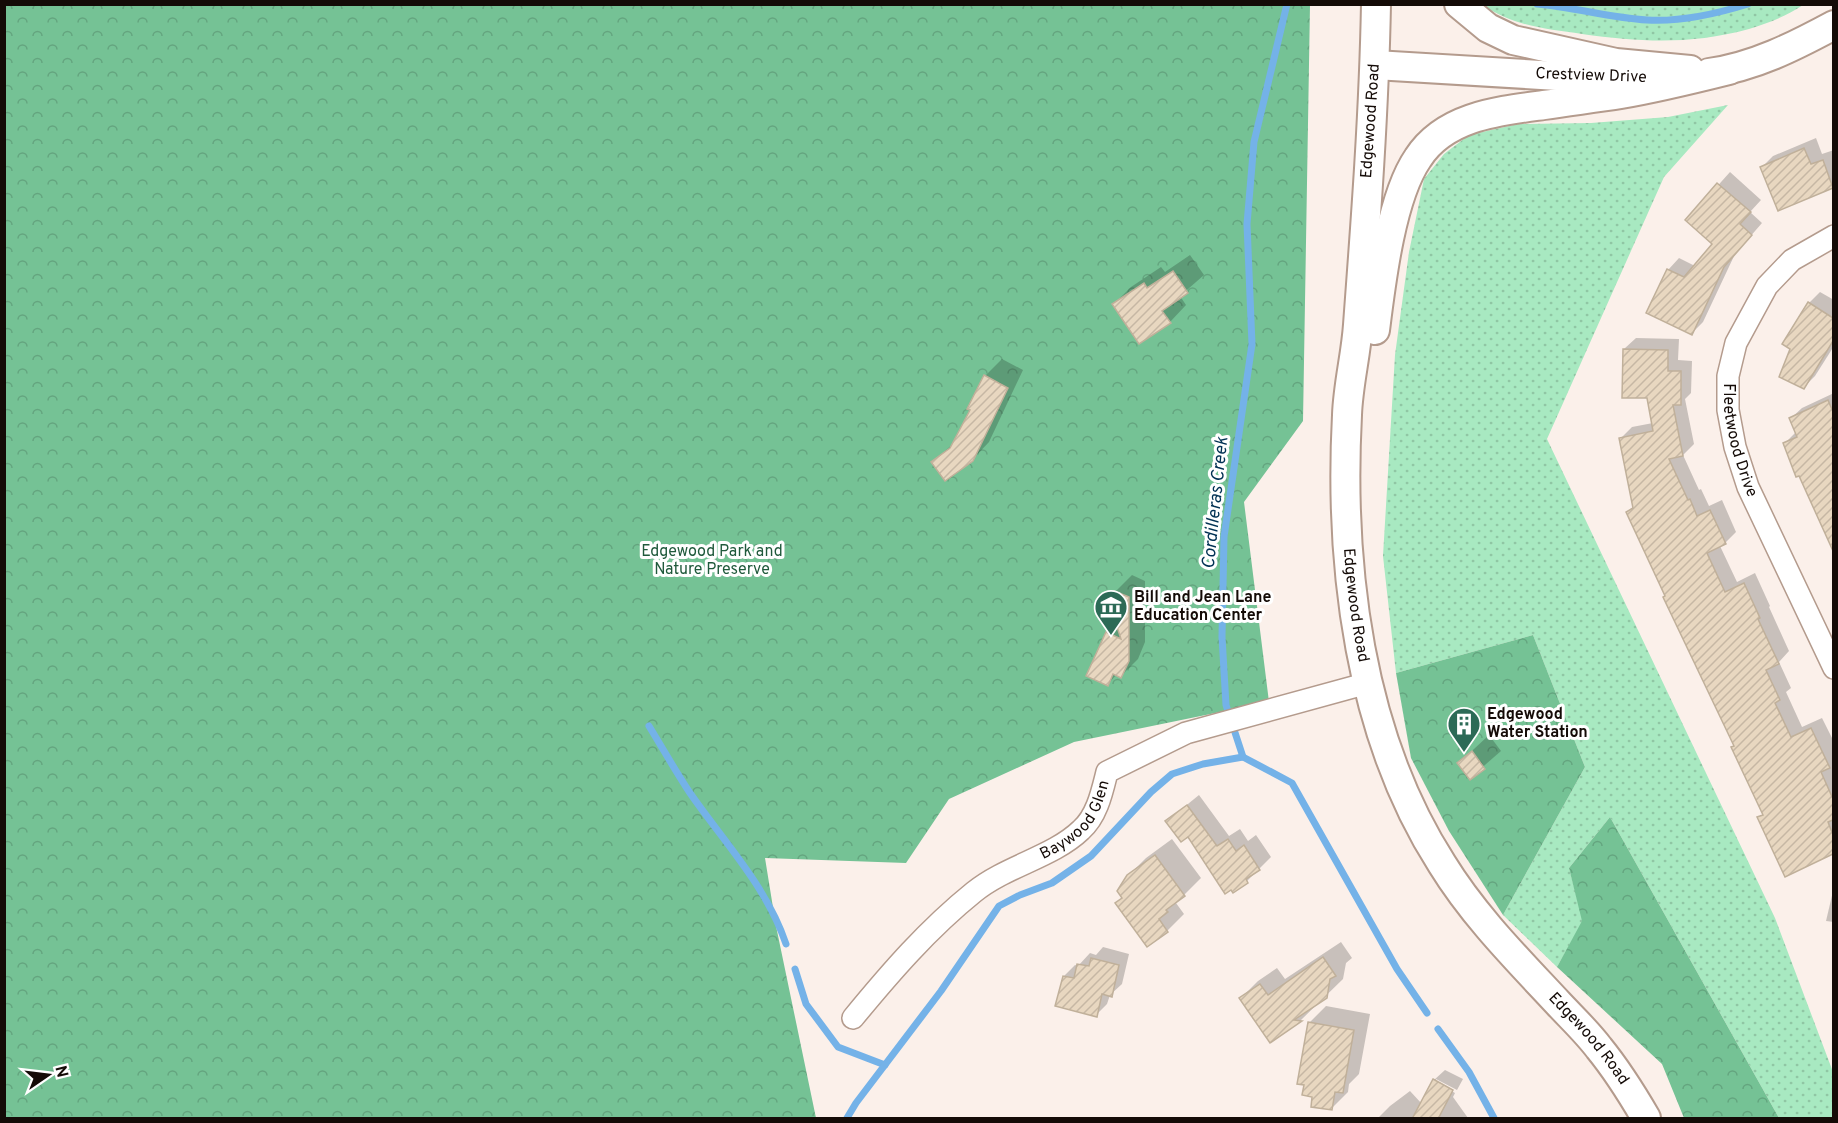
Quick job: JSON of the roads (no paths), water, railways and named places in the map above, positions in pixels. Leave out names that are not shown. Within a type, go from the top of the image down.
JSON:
[{"type":"main road","name":"Edgewood Road","points":[[1376,4],[1375,65],[1358,329],[1347,413],[1345,489],[1348,551],[1356,618],[1368,682],[1381,734],[1398,780],[1442,864],[1498,939],[1598,1046],[1626,1084],[1646,1119]]},
{"type":"main road","points":[[1459,4],[1488,28],[1512,40],[1544,48],[1653,68],[1729,70]]},
{"type":"main road","name":"Crestview Drive","points":[[1375,65],[1620,80],[1729,70],[1798,44],[1833,25]]},
{"type":"main road","points":[[1348,551],[1383,273],[1398,205],[1417,158],[1430,142],[1445,130],[1483,115],[1623,93],[1729,70]]},
{"type":"street","name":"Fleetwood Drive","points":[[1833,236],[1792,260],[1767,286],[1736,343],[1728,376],[1728,410],[1735,447],[1748,487],[1833,668]]},
{"type":"street","name":"Baywood Glen","points":[[853,1018],[944,916],[995,876],[1059,846],[1082,830],[1092,817],[1107,772],[1186,734],[1368,682]]},
{"type":"waterway","name":"Cordilleras Creek","points":[[1287,4],[1254,142],[1247,224],[1252,344],[1224,537],[1222,637],[1226,705],[1243,757],[1292,783],[1397,969],[1427,1013]]},
{"type":"waterway","points":[[1537,4],[1647,20],[1698,17],[1748,4]]},
{"type":"waterway","points":[[649,726],[690,793],[744,866],[768,903],[786,944]]},
{"type":"waterway","points":[[847,1118],[941,991],[999,906],[1052,883],[1091,856],[1151,792],[1172,774],[1203,764],[1243,757]]},
{"type":"waterway","points":[[795,969],[806,1004],[838,1047],[885,1065]]},
{"type":"waterway","name":"Cordilleras Creek","points":[[1438,1029],[1469,1072],[1494,1118]]},
{"type":"place","name":"Bill and Jean Lane Education Center","points":[[1111,636]]},
{"type":"place","name":"Edgewood Water Station","points":[[1464,753]]},
{"type":"park label","name":"Edgewood Park and Nature Preserve","points":[[712,561]]}]
